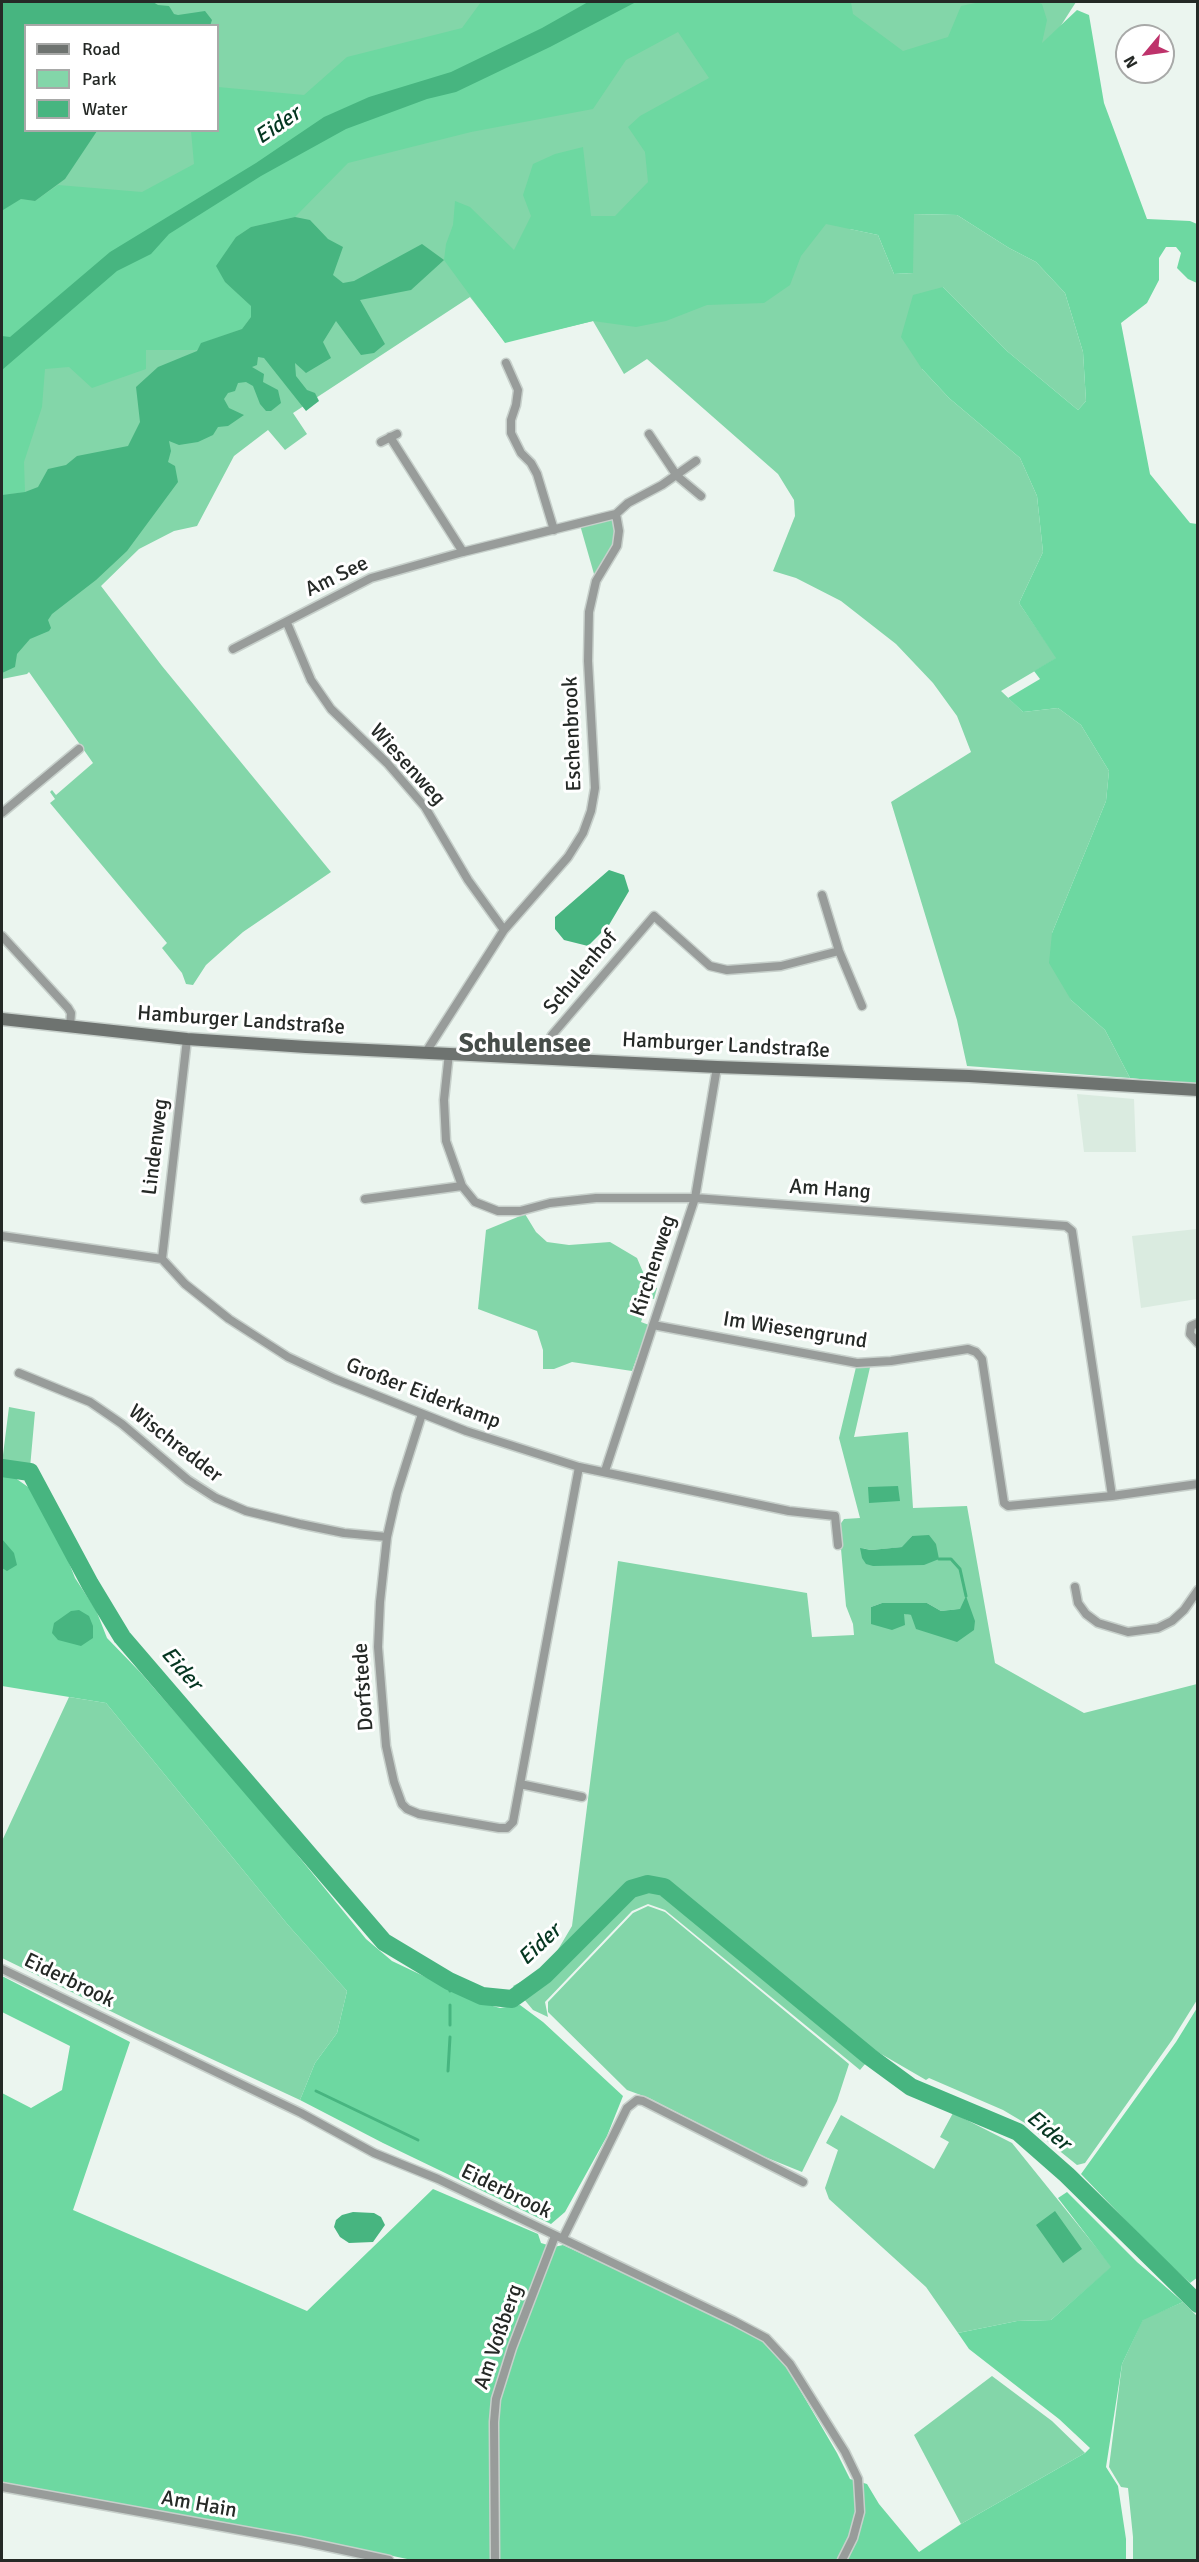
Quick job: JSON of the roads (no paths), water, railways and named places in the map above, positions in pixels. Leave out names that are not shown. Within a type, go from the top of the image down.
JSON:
[{"type":"main road","name":"Hamburger Landstraße","points":[[2,1019],[187,1039],[717,1067],[969,1076],[1197,1090]]},
{"type":"street","points":[[506,363],[518,390],[510,427],[511,433],[520,453],[531,463],[537,474],[555,530]]},
{"type":"street","points":[[649,434],[677,476],[701,496]]},
{"type":"street","points":[[381,442],[393,436],[463,552]]},
{"type":"street","points":[[616,514],[628,503],[677,476],[696,461]]},
{"type":"street","name":"Am See","points":[[232,649],[288,623],[371,578],[463,552],[616,514]]},
{"type":"street","name":"Eschenbrook","points":[[426,1052],[504,930],[568,857],[583,833],[591,811],[595,788],[588,661],[589,612],[596,581],[617,546],[619,531],[616,514]]},
{"type":"street","name":"Wiesenweg","points":[[288,623],[304,664],[323,698],[342,722],[387,763],[425,807],[468,880],[504,930]]},
{"type":"street","points":[[2,813],[79,749]]},
{"type":"street","points":[[822,895],[839,951],[862,1006]]},
{"type":"street","name":"Schulenhof","points":[[544,1057],[552,1035],[654,916],[710,966],[727,970],[781,966],[839,951]]},
{"type":"street","points":[[2,936],[68,1008],[71,1013],[70,1027]]},
{"type":"street","name":"Lindenweg","points":[[162,1259],[187,1039]]},
{"type":"street","name":"Am Hang","points":[[449,1053],[444,1100],[446,1141],[462,1186],[476,1202],[498,1211],[520,1211],[550,1203],[596,1198],[695,1198],[1066,1226],[1072,1231],[1112,1496]]},
{"type":"street","name":"Kirchenweg","points":[[605,1472],[695,1198],[717,1067]]},
{"type":"street","points":[[365,1199],[462,1186]]},
{"type":"street","points":[[2,1236],[162,1259]]},
{"type":"street","name":"Großer Eiderkamp","points":[[162,1259],[185,1284],[229,1319],[288,1357],[335,1379],[516,1448],[579,1467],[789,1511],[835,1516],[838,1545]]},
{"type":"street","points":[[1197,1323],[1191,1326],[1190,1334],[1197,1342]]},
{"type":"street","name":"Im Wiesengrund","points":[[653,1325],[857,1363],[891,1361],[968,1349],[976,1352],[982,1359],[1004,1503],[1008,1506],[1112,1496],[1197,1484]]},
{"type":"street","name":"Wischredder","points":[[19,1372],[90,1402],[122,1424],[188,1480],[216,1498],[246,1511],[300,1524],[344,1533],[387,1537]]},
{"type":"street","name":"Dorfstede","points":[[422,1414],[397,1493],[387,1537],[378,1647],[386,1746],[394,1782],[402,1804],[419,1814],[507,1828],[513,1822],[579,1467]]},
{"type":"street","points":[[1075,1587],[1078,1604],[1086,1614],[1098,1623],[1128,1632],[1144,1632],[1172,1621],[1184,1610],[1197,1590]]},
{"type":"street","points":[[520,1784],[582,1797]]},
{"type":"street","name":"Eiderbrook","points":[[2,1969],[301,2114],[374,2153],[438,2179],[734,2320],[766,2338],[783,2355],[829,2425],[858,2479],[860,2512],[853,2538],[842,2560]]},
{"type":"street","name":"Am Voßberg","points":[[495,2560],[494,2422],[496,2399],[512,2348],[559,2237],[627,2108],[636,2100],[644,2101],[803,2182]]},
{"type":"street","name":"Am Hain","points":[[2,2487],[361,2558],[389,2560]]},
{"type":"water","points":[[2,2],[153,2],[169,6],[174,14],[178,15],[205,11],[212,20],[211,24],[24,24],[24,132],[96,132],[65,179],[35,201],[21,199],[2,210]]},
{"type":"water","points":[[588,2],[636,2],[456,92],[427,99],[346,129],[261,176],[169,234],[151,254],[117,271],[2,370],[2,336],[10,337],[110,252],[256,163],[324,117],[369,97],[451,72],[542,28]]},
{"type":"water","points":[[295,217],[310,220],[328,239],[343,247],[333,275],[343,283],[354,281],[422,244],[444,260],[411,290],[360,300],[385,344],[374,353],[361,355],[336,321],[323,342],[331,358],[306,373],[295,363],[296,376],[307,390],[315,393],[319,401],[306,411],[264,358],[258,357],[257,365],[252,367],[264,374],[263,382],[278,390],[281,403],[271,411],[266,411],[260,404],[253,386],[246,382],[238,383],[235,391],[228,393],[224,399],[229,408],[244,415],[228,426],[218,427],[213,435],[198,442],[179,445],[169,441],[171,451],[168,462],[175,466],[178,482],[127,551],[96,580],[52,614],[48,620],[51,628],[49,631],[30,639],[17,654],[15,667],[2,673],[2,495],[25,492],[38,487],[48,469],[66,465],[77,456],[128,446],[140,422],[136,387],[158,367],[197,351],[201,343],[242,329],[251,317],[251,306],[225,282],[216,266],[236,237],[251,227]]},
{"type":"water","points":[[609,870],[624,875],[629,891],[609,925],[588,946],[564,940],[555,929],[555,917]]},
{"type":"water","points":[[898,1486],[900,1501],[869,1503],[868,1487]]},
{"type":"water","points":[[929,1535],[936,1544],[939,1559],[924,1565],[873,1566],[866,1564],[862,1558],[860,1548],[871,1550],[902,1547],[912,1536]]},
{"type":"water","points":[[2,1539],[14,1553],[17,1565],[7,1571],[2,1568]]},
{"type":"water","points":[[966,1596],[975,1621],[974,1630],[957,1642],[916,1629],[911,1615],[904,1614],[905,1625],[892,1630],[871,1624],[871,1607],[882,1603],[927,1603],[941,1611],[960,1609]]},
{"type":"water","points":[[79,1610],[89,1616],[93,1626],[93,1638],[81,1646],[58,1640],[52,1633],[54,1623],[71,1611]]},
{"type":"water","points":[[1055,2211],[1082,2249],[1063,2263],[1036,2225]]},
{"type":"water","points":[[353,2212],[374,2213],[381,2217],[385,2225],[373,2242],[349,2243],[340,2237],[334,2227],[336,2220],[342,2215]]},
{"type":"waterway","name":"Eider","points":[[2,1468],[30,1472],[90,1584],[122,1637],[384,1942],[449,1981],[482,1996],[512,1999],[545,1975],[631,1889],[648,1884],[664,1887],[870,2057],[911,2087],[1018,2132],[1067,2175],[1198,2304]]},
{"type":"waterway","points":[[939,1559],[951,1559],[960,1569],[966,1596]]},
{"type":"waterway","points":[[449,1981],[450,1991]]},
{"type":"waterway","points":[[450,2005],[450,2025]]},
{"type":"waterway","points":[[448,2071],[450,2037]]},
{"type":"waterway","points":[[316,2091],[418,2140]]},
{"type":"district","name":"Schulensee","points":[[525,1045]]}]
